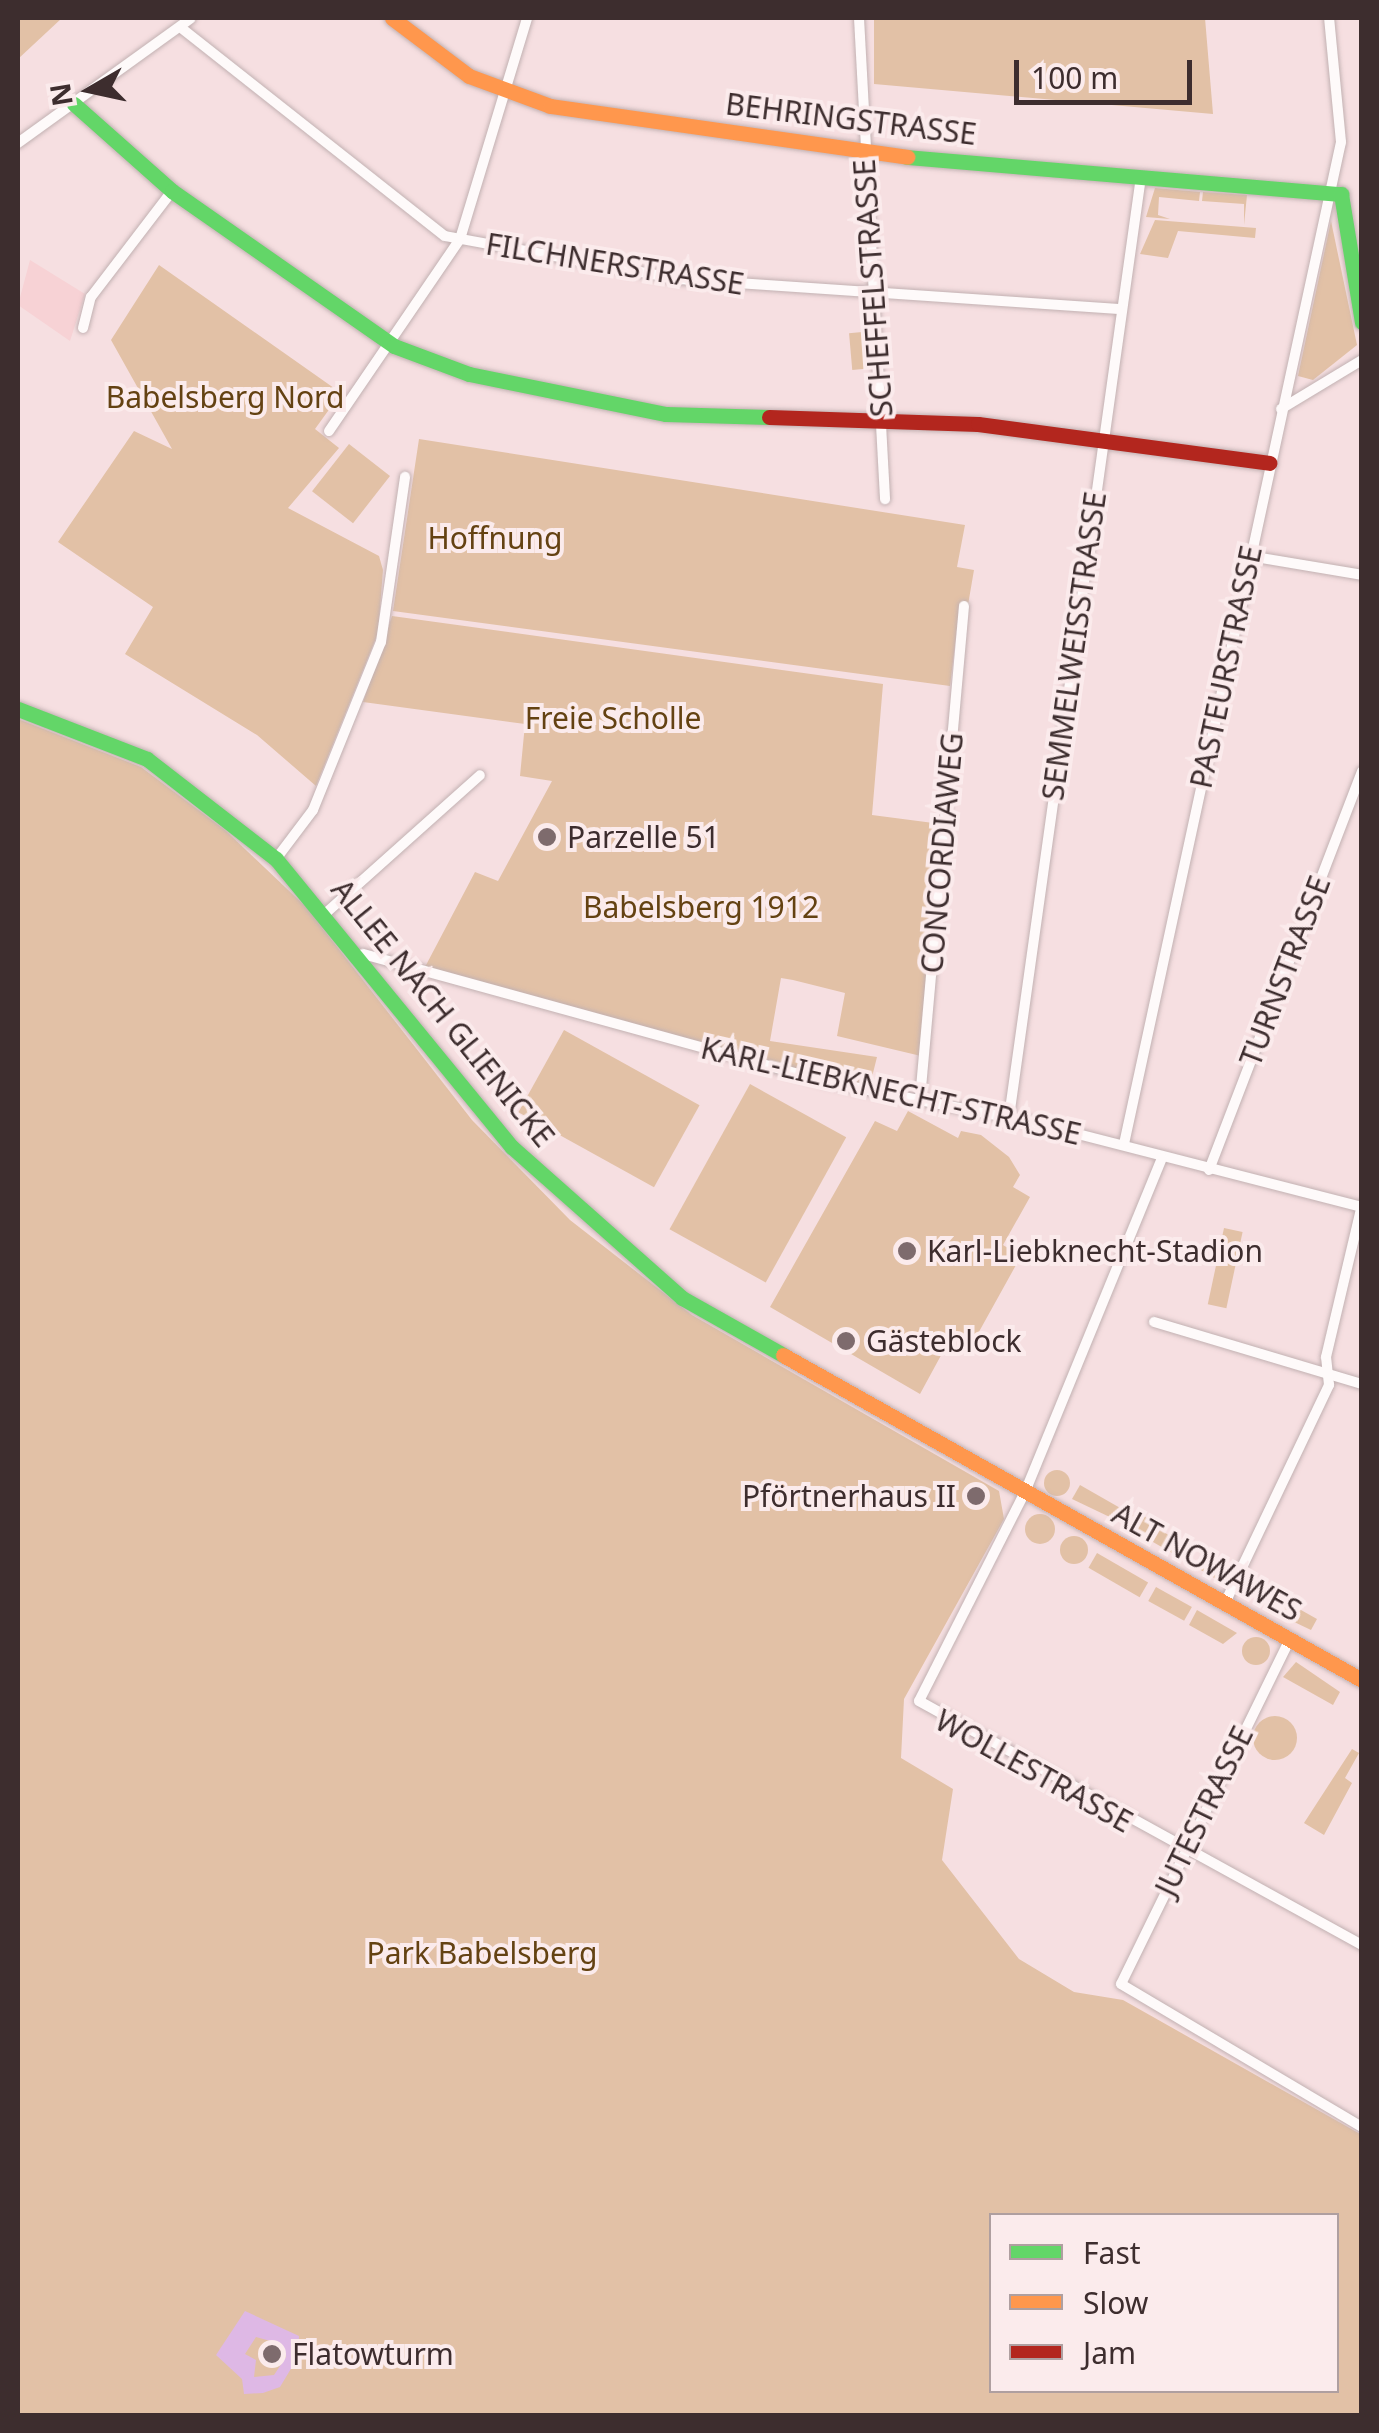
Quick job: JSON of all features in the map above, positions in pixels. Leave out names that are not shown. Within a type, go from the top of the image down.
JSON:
[{"type":"street","points":[[18,143],[191,18]]},
{"type":"street","name":"BEHRINGSTRASSE","points":[[392,18],[502,93],[864,151],[1328,190]]},
{"type":"street","points":[[329,431],[394,346],[460,239],[526,18]]},
{"type":"street","name":"SCHEFFELSTRASSE","points":[[858,18],[864,151],[877,287],[886,499]]},
{"type":"street","name":"PASTEURSTRASSE","points":[[1124,1144],[1341,142],[1329,18]]},
{"type":"street","name":"FILCHNERSTRASSE","points":[[180,28],[357,174],[460,239],[680,278],[877,287],[1122,309]]},
{"type":"street","points":[[74,104],[172,191],[394,346],[468,374],[627,408],[883,422],[1102,441],[1269,463]]},
{"type":"street","name":"SEMMELWEISSTRASSE","points":[[1008,1117],[1140,176]]},
{"type":"street","points":[[1328,190],[1348,203],[1362,322]]},
{"type":"street","points":[[83,328],[92,296],[172,191]]},
{"type":"street","points":[[1281,409],[1362,360]]},
{"type":"street","points":[[276,859],[312,810],[381,642],[405,477]]},
{"type":"street","points":[[1249,556],[1362,576]]},
{"type":"street","name":"CONCORDIAWEG","points":[[920,1099],[964,606]]},
{"type":"street","name":"ALLEE NACH GLIENICKE","points":[[18,710],[147,759],[276,859],[362,954],[512,1147],[682,1298],[1026,1492]]},
{"type":"street","name":"TURNSTRASSE","points":[[1209,1170],[1362,771]]},
{"type":"street","points":[[327,912],[480,775]]},
{"type":"street","name":"KARL-LIEBKNECHT-STRASSE","points":[[362,954],[816,1080],[1008,1117],[1361,1206]]},
{"type":"street","points":[[1026,1492],[1162,1158]]},
{"type":"street","points":[[1225,1602],[1329,1384],[1328,1370],[1361,1206]]},
{"type":"street","points":[[1154,1322],[1328,1370],[1362,1384]]},
{"type":"street","name":"ALT NOWAWES","points":[[1026,1492],[1362,1680]]},
{"type":"street","name":"WOLLESTRASSE","points":[[1026,1492],[920,1705],[1362,1946]]},
{"type":"street","name":"JUTESTRASSE","points":[[1290,1639],[1184,1848],[1121,1984],[1362,2127]]},
{"type":"shaded area","points":[[30,260],[85,294],[70,341],[18,305]]},
{"type":"shaded area","points":[[245,2311],[299,2336],[298,2357],[280,2387],[263,2393],[244,2394],[242,2379],[216,2355]],"holes":[[[256,2337],[281,2344],[286,2357],[274,2375],[254,2377],[256,2360],[245,2354]]]},
{"type":"green space","points":[[18,18],[62,18],[18,59]]},
{"type":"green space","points":[[874,18],[1205,18],[1213,114],[874,84]]},
{"type":"green space","points":[[1155,188],[1200,192],[1199,201],[1159,197],[1158,215],[1170,219],[1146,217]]},
{"type":"green space","points":[[1203,192],[1247,195],[1244,225],[1244,204],[1202,201]]},
{"type":"green space","points":[[1155,220],[1256,228],[1255,238],[1178,231],[1168,258],[1140,254]]},
{"type":"green space","points":[[1331,221],[1357,345],[1313,380],[1298,376]]},
{"type":"green space","name":"Babelsberg Nord","points":[[159,265],[341,393],[315,429],[339,448],[288,508],[379,556],[383,570],[378,633],[316,786],[257,735],[125,654],[153,607],[58,542],[134,431],[172,449],[111,340]]},
{"type":"green space","points":[[862,332],[865,369],[852,370],[849,333]]},
{"type":"green space","name":"Hoffnung","points":[[419,439],[965,525],[957,567],[974,570],[968,605],[960,604],[950,686],[393,611]]},
{"type":"green space","points":[[349,444],[390,476],[353,523],[312,491]]},
{"type":"green space","points":[[392,616],[883,684],[872,815],[941,824],[921,1056],[837,1036],[845,993],[793,980],[781,978],[770,1041],[877,1057],[869,1089],[425,967],[475,872],[498,881],[552,781],[520,776],[525,724],[363,702]]},
{"type":"green space","name":"Park Babelsberg","points":[[18,719],[141,767],[225,830],[306,907],[472,1120],[570,1220],[692,1315],[999,1491],[1004,1519],[904,1699],[901,1758],[953,1789],[942,1860],[1019,1959],[1074,1992],[1123,2000],[1362,2135],[1361,2415],[18,2416]]},
{"type":"green space","points":[[564,1030],[700,1105],[654,1187],[518,1112]]},
{"type":"green space","points":[[750,1084],[846,1137],[766,1283],[670,1229]]},
{"type":"green space","name":"Karl-Liebknecht-Stadion","points":[[908,1111],[958,1138],[961,1131],[981,1135],[1009,1157],[1020,1175],[1013,1187],[1030,1197],[1003,1245],[1021,1256],[970,1348],[951,1337],[920,1394],[770,1307],[875,1121],[897,1131]]},
{"type":"green space","points":[[1224,1228],[1243,1232],[1226,1308],[1208,1304]]},
{"type":"green space","points":[[1057,1470],[1066,1474],[1070,1483],[1066,1492],[1057,1496],[1048,1492],[1044,1483],[1048,1474]]},
{"type":"green space","points":[[1080,1485],[1122,1509],[1116,1520],[1072,1499]]},
{"type":"green space","points":[[1040,1514],[1051,1518],[1055,1529],[1051,1540],[1040,1544],[1029,1540],[1025,1529],[1029,1518]]},
{"type":"green space","points":[[1138,1514],[1146,1517],[1146,1533],[1138,1536],[1130,1533],[1127,1525],[1130,1517]]},
{"type":"green space","points":[[1160,1530],[1194,1550],[1187,1562],[1153,1542]]},
{"type":"green space","points":[[1074,1536],[1084,1540],[1088,1550],[1084,1560],[1074,1564],[1064,1560],[1060,1550],[1064,1540]]},
{"type":"green space","points":[[1097,1553],[1148,1582],[1140,1597],[1088,1568]]},
{"type":"green space","points":[[1210,1559],[1235,1573],[1228,1586],[1194,1566]]},
{"type":"green space","points":[[1156,1587],[1192,1607],[1184,1621],[1148,1601]]},
{"type":"green space","points":[[1276,1596],[1317,1619],[1311,1630],[1269,1610]]},
{"type":"green space","points":[[1197,1610],[1237,1633],[1223,1644],[1189,1625]]},
{"type":"green space","points":[[1256,1637],[1266,1641],[1270,1651],[1266,1661],[1256,1665],[1246,1661],[1242,1651],[1246,1641]]},
{"type":"green space","points":[[1296,1662],[1340,1692],[1333,1705],[1283,1677]]},
{"type":"green space","points":[[1275,1716],[1291,1722],[1297,1738],[1291,1754],[1275,1760],[1259,1754],[1253,1738],[1259,1722]]},
{"type":"green space","points":[[1352,1749],[1359,1753],[1345,1778],[1352,1783],[1324,1835],[1304,1823]]},
{"type":"traffic: fast","points":[[74,104],[172,191],[394,346],[469,374],[666,414],[769,417]]},
{"type":"traffic: fast","points":[[907,157],[1341,194],[1362,322]]},
{"type":"traffic: fast","points":[[18,709],[147,759],[276,859],[512,1147],[682,1298],[783,1355]]},
{"type":"traffic: slow","points":[[392,18],[469,76],[550,106],[907,157]]},
{"type":"traffic: slow","points":[[783,1355],[1362,1680]]},
{"type":"traffic: jam","points":[[769,417],[978,424],[1269,463]]},
{"type":"place","name":"Parzelle 51","points":[[547,837]]},
{"type":"place","name":"Karl-Liebknecht-Stadion","points":[[907,1251]]},
{"type":"place","name":"Gästeblock","points":[[846,1341]]},
{"type":"place","name":"Pförtnerhaus II","points":[[976,1496]]},
{"type":"place","name":"Flatowturm","points":[[272,2354]]},
{"type":"park label","name":"Freie Scholle","points":[[613,718]]},
{"type":"park label","name":"Babelsberg 1912","points":[[701,907]]}]
